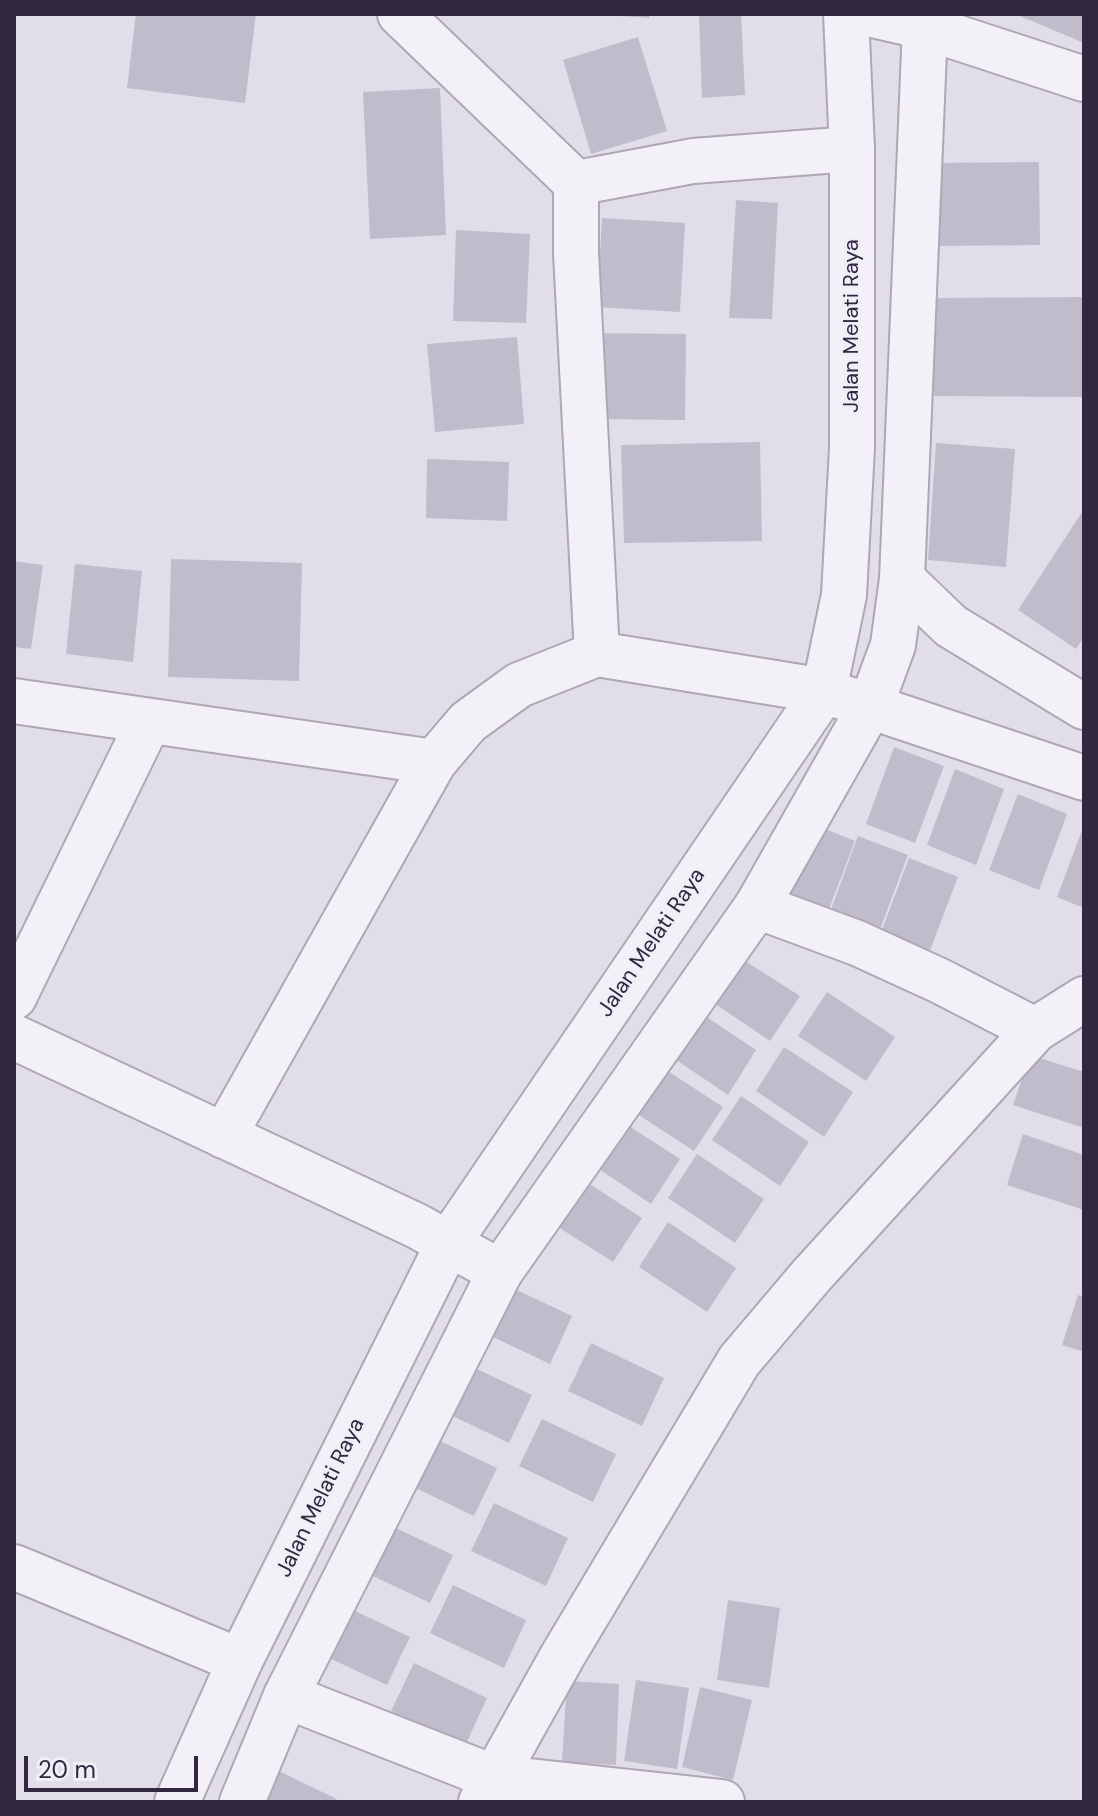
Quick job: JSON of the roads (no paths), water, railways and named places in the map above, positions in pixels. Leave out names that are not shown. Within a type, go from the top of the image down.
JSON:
[{"type":"street","points":[[400,14],[576,183],[576,253],[597,654]]},
{"type":"street","name":"Jalan Melati Raya","points":[[177,1802],[240,1661],[449,1242],[824,691],[844,595],[851,477],[852,149],[846,14]]},
{"type":"street","points":[[869,14],[924,20],[1084,79]]},
{"type":"street","points":[[242,1802],[286,1696],[500,1272],[757,906],[871,705],[893,645],[902,579],[924,20]]},
{"type":"street","points":[[576,183],[693,161],[852,149]]},
{"type":"street","points":[[902,579],[951,626],[1084,707]]},
{"type":"street","points":[[224,1136],[434,762],[468,722],[519,685],[597,654],[824,691],[1084,778]]},
{"type":"street","points":[[14,701],[434,762]]},
{"type":"street","points":[[14,997],[149,721]]},
{"type":"street","points":[[757,906],[857,943],[1035,1030]]},
{"type":"street","points":[[487,1790],[563,1655],[739,1361],[811,1276],[1035,1030],[1084,999]]},
{"type":"street","points":[[14,1037],[449,1242],[500,1272]]},
{"type":"street","points":[[14,1567],[240,1661]]},
{"type":"street","points":[[286,1696],[487,1790],[722,1802]]}]
